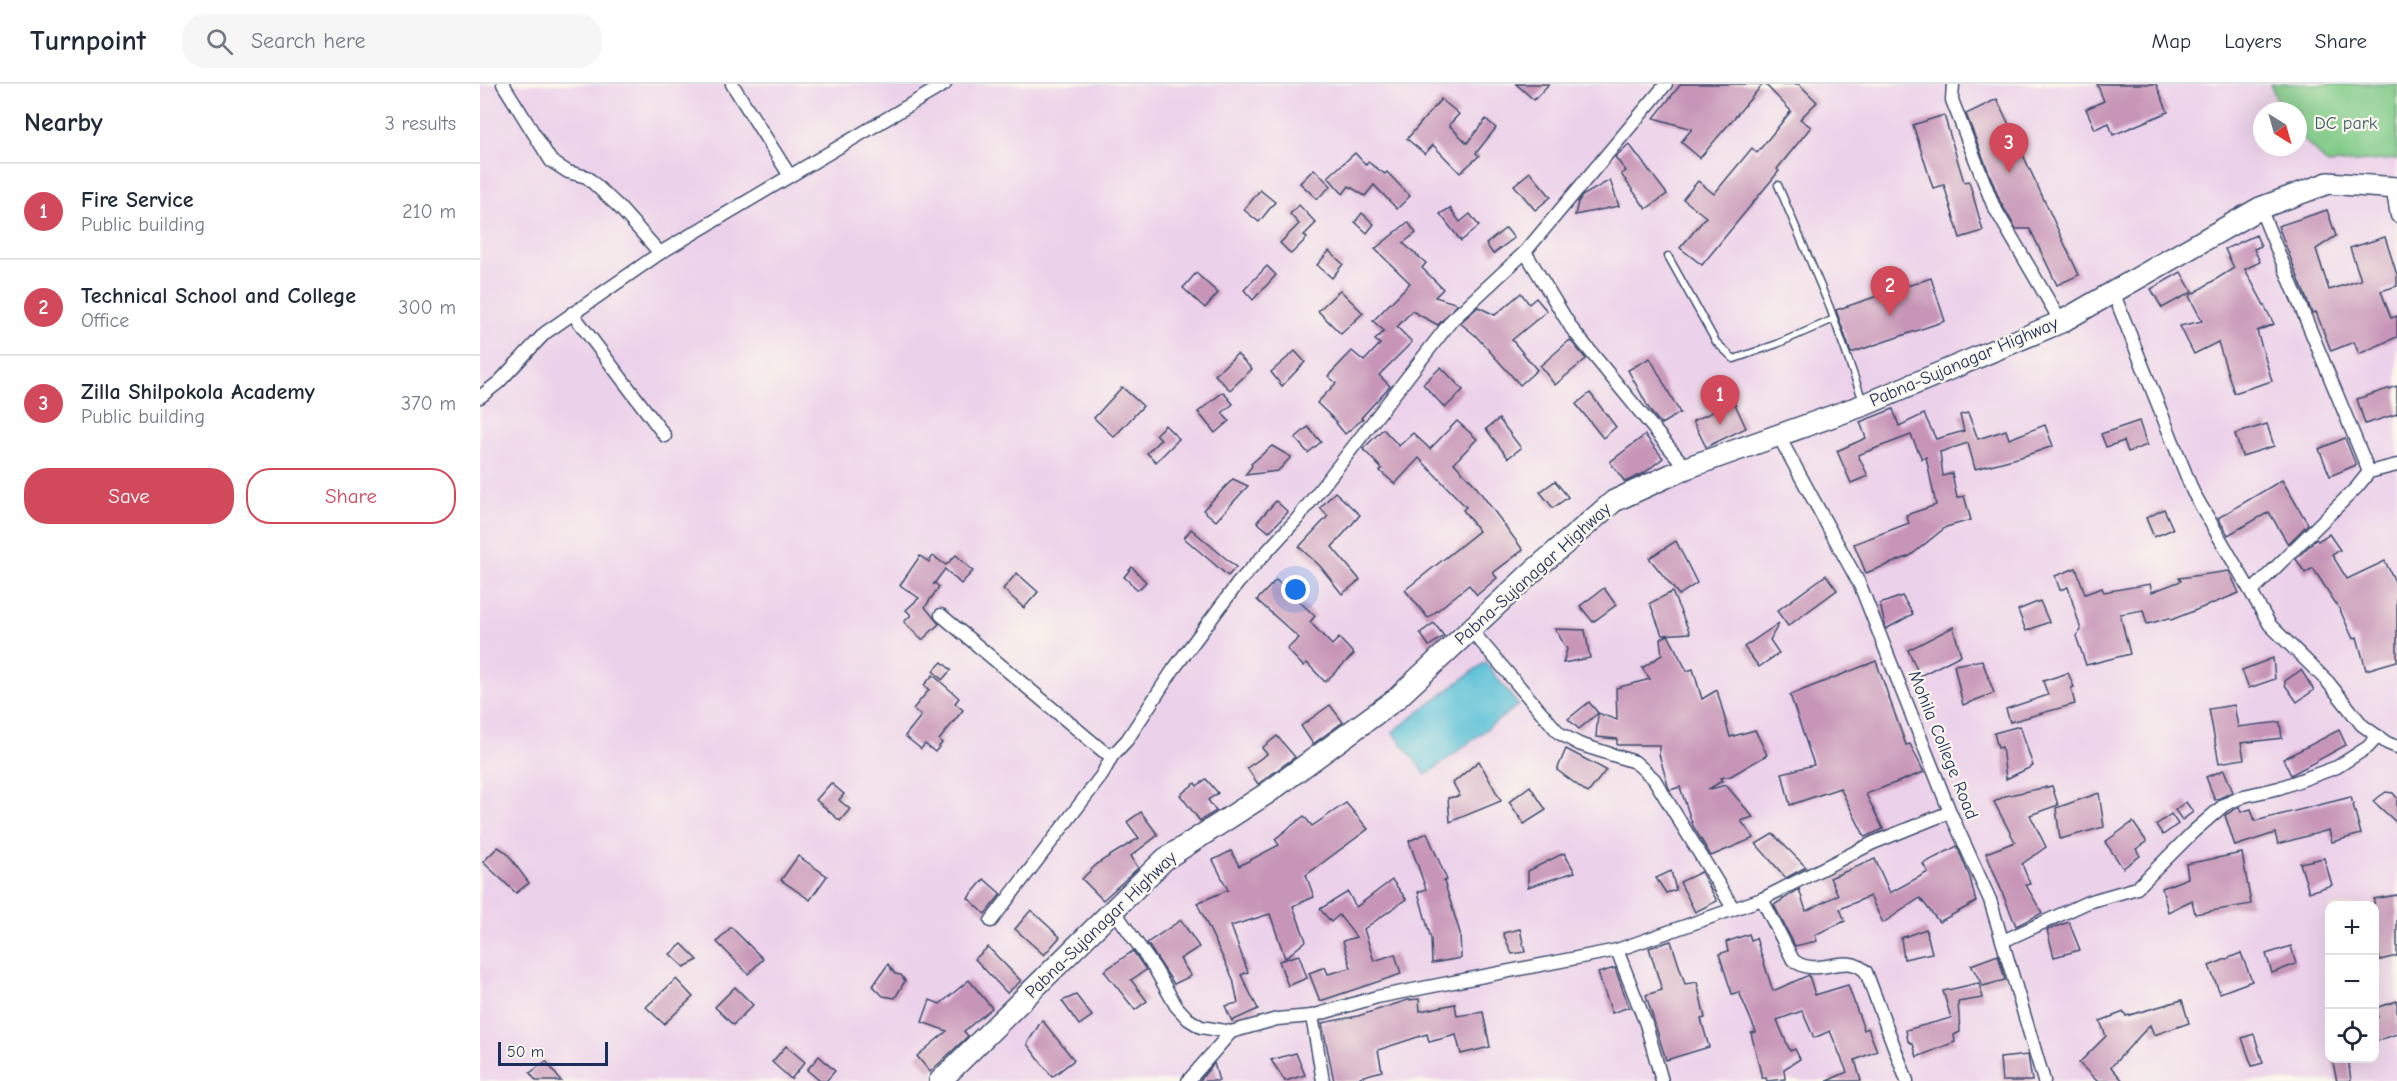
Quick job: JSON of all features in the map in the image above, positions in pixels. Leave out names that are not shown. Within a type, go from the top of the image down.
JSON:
[{"type":"highway","name":"Pabna-Sujanagar Highway","points":[[940,1081],[1165,859],[1266,794],[1396,699],[1531,573],[1614,501],[1686,468],[1864,405],[2061,322],[2260,208],[2328,183],[2395,187]]},
{"type":"street","points":[[503,84],[551,161],[568,172],[587,177],[619,207],[660,253]]},
{"type":"street","points":[[732,84],[790,176]]},
{"type":"street","points":[[991,921],[1095,784],[1173,670],[1238,583],[1297,519],[1452,320],[1525,252],[1666,84]]},
{"type":"street","points":[[1953,84],[1952,100],[1993,205],[2061,322]]},
{"type":"street","points":[[480,397],[499,382],[545,333],[660,253],[941,85]]},
{"type":"street","points":[[2395,187],[2397,216]]},
{"type":"street","points":[[2260,208],[2369,472]]},
{"type":"street","points":[[1525,252],[1572,329],[1686,468]]},
{"type":"street","points":[[2113,292],[2193,492],[2270,625],[2328,682],[2362,725],[2397,747]]},
{"type":"street","points":[[572,313],[665,436]]},
{"type":"street","name":"Mohila College Road","points":[[1778,435],[1860,585],[1950,812],[1990,900],[2044,1081]]},
{"type":"street","points":[[2252,591],[2357,487],[2369,472],[2397,465]]},
{"type":"street","points":[[941,615],[1049,707],[1112,756]]},
{"type":"street","points":[[1471,630],[1560,733],[1579,744],[1635,762],[1654,779],[1733,908]]},
{"type":"street","points":[[2003,941],[2088,902],[2136,888],[2224,805],[2244,796],[2278,788],[2337,767],[2368,747],[2378,736]]},
{"type":"street","points":[[1113,909],[1155,969],[1176,1006],[1188,1019],[1202,1026],[1231,1032],[1277,1019],[1312,1016],[1377,997],[1617,950],[1762,899],[1873,843],[1950,812]]},
{"type":"street","points":[[1762,899],[1793,960],[1802,967],[1816,968],[1850,963],[1859,964],[1866,972],[1907,1081]]},
{"type":"street","points":[[1617,950],[1646,1024],[1662,1081]]},
{"type":"street","points":[[1312,1016],[1323,1081]]},
{"type":"street","points":[[1188,1081],[1231,1032]]},
{"type":"lane","points":[[1778,184],[1834,319],[1864,405]]},
{"type":"lane","points":[[1668,256],[1716,342],[1734,359],[1777,344],[1834,319]]},
{"type":"shaded area","points":[[480,84],[2397,84],[2397,1081],[480,1081]]},
{"type":"green space","name":"DC park","points":[[2270,84],[2397,84],[2397,159],[2328,164],[2307,143],[2307,102],[2278,102]]},
{"type":"water","points":[[1485,662],[1518,705],[1426,775],[1393,732]]},
{"type":"building","points":[[1516,84],[1549,84],[1534,100]]},
{"type":"building","points":[[1681,84],[1763,84],[1700,158],[1681,142],[1692,129],[1654,118]]},
{"type":"building","points":[[1765,84],[1799,84],[1817,102],[1800,119],[1811,127],[1777,169],[1779,171],[1702,265],[1680,248],[1706,217],[1683,199],[1698,181],[1714,194],[1752,148],[1757,153],[1791,111]]},
{"type":"building","points":[[2097,84],[2156,84],[2168,112],[2113,135],[2109,123],[2095,129],[2086,109],[2104,101]]},
{"type":"building","points":[[1441,99],[1459,114],[1449,125],[1467,143],[1486,119],[1496,128],[1476,153],[1479,156],[1460,173],[1433,145],[1425,154],[1407,139]]},
{"type":"building","points":[[1997,99],[2079,275],[2057,285],[2030,229],[2016,229],[2000,201],[1966,114]]},
{"type":"building","points":[[1944,115],[1964,182],[1969,181],[1983,231],[1960,238],[1944,185],[1933,188],[1913,125]]},
{"type":"building","points":[[1629,144],[1667,194],[1646,209],[1621,174],[1626,171],[1615,157]]},
{"type":"building","points":[[1355,153],[1366,165],[1368,162],[1385,174],[1387,172],[1410,196],[1397,209],[1374,185],[1365,196],[1349,186],[1343,194],[1328,177]]},
{"type":"building","points":[[1314,169],[1331,186],[1317,199],[1300,183]]},
{"type":"building","points":[[1530,172],[1551,197],[1535,210],[1514,185]]},
{"type":"building","points":[[1610,180],[1619,206],[1575,215],[1582,196]]},
{"type":"building","points":[[1260,190],[1275,202],[1259,222],[1244,210]]},
{"type":"building","points":[[1299,205],[1316,223],[1304,235],[1307,238],[1291,254],[1280,243],[1299,224],[1290,214]]},
{"type":"building","points":[[1450,208],[1460,222],[1470,214],[1479,226],[1461,241],[1440,214]]},
{"type":"building","points":[[2327,210],[2336,236],[2316,249],[2329,290],[2361,280],[2350,248],[2385,237],[2397,275],[2397,286],[2381,291],[2391,318],[2397,316],[2397,337],[2359,354],[2354,342],[2331,351],[2316,312],[2312,313],[2278,226]]},
{"type":"building","points":[[1362,213],[1374,224],[1367,233],[1355,222]]},
{"type":"building","points":[[1408,222],[1416,233],[1403,243],[1426,263],[1422,268],[1443,289],[1435,297],[1458,304],[1438,325],[1412,311],[1397,327],[1412,342],[1379,375],[1390,386],[1361,418],[1363,419],[1345,434],[1337,422],[1317,403],[1336,383],[1328,376],[1352,351],[1364,361],[1380,344],[1375,340],[1384,331],[1373,321],[1410,283],[1375,249]]},
{"type":"building","points":[[1506,228],[1514,238],[1493,254],[1486,244]]},
{"type":"building","points":[[2256,235],[2261,246],[2254,249],[2260,262],[2245,269],[2274,324],[2257,331],[2272,381],[2234,393],[2218,342],[2194,354],[2180,326],[2202,321],[2189,296],[2234,268],[2225,249]]},
{"type":"building","points":[[1329,251],[1343,264],[1332,278],[1317,265]]},
{"type":"building","points":[[1267,266],[1276,275],[1253,300],[1244,290]]},
{"type":"building","points":[[2181,272],[2192,292],[2162,308],[2151,289]]},
{"type":"building","points":[[1196,273],[1218,293],[1205,308],[1183,288]]},
{"type":"building","points":[[1931,278],[1945,321],[1851,353],[1836,310]]},
{"type":"building","points":[[1340,290],[1363,313],[1341,334],[1318,311]]},
{"type":"building","points":[[1521,293],[1529,304],[1536,298],[1547,311],[1512,340],[1537,370],[1520,385],[1475,335],[1460,323],[1478,307],[1495,315]]},
{"type":"building","points":[[1570,340],[1586,359],[1555,385],[1540,366]]},
{"type":"building","points":[[1295,351],[1305,362],[1282,386],[1271,372]]},
{"type":"building","points":[[1237,354],[1252,369],[1230,390],[1215,375]]},
{"type":"building","points":[[1650,358],[1680,413],[1661,424],[1651,412],[1628,370]]},
{"type":"building","points":[[1441,367],[1463,390],[1445,408],[1423,384]]},
{"type":"building","points":[[2397,386],[2397,414],[2365,424],[2357,399]]},
{"type":"building","points":[[1122,387],[1143,406],[1114,437],[1094,418]]},
{"type":"building","points":[[1223,392],[1233,404],[1222,413],[1229,421],[1215,433],[1198,412]]},
{"type":"building","points":[[1590,393],[1616,427],[1603,438],[1576,404]]},
{"type":"building","points":[[1734,402],[1746,428],[1706,447],[1693,421]]},
{"type":"building","points":[[1893,409],[1899,426],[1924,414],[1936,439],[1964,431],[1960,415],[1968,413],[1978,439],[2006,430],[2009,439],[2045,425],[2053,446],[1975,469],[1968,443],[1940,452],[1943,476],[1952,473],[1957,498],[1964,496],[1971,520],[1946,527],[1910,556],[1866,573],[1854,544],[1909,523],[1906,515],[1936,505],[1926,457],[1922,459],[1911,435],[1858,455],[1868,476],[1851,483],[1837,451],[1866,438],[1860,422]]},
{"type":"building","points":[[1499,419],[1521,448],[1508,458],[1486,429]]},
{"type":"building","points":[[1457,421],[1477,439],[1454,463],[1474,484],[1523,550],[1493,573],[1497,578],[1477,595],[1469,585],[1428,618],[1405,590],[1479,531],[1463,510],[1466,507],[1419,458],[1395,484],[1380,471],[1382,469],[1363,449],[1383,429],[1399,446],[1413,433],[1430,449]]},
{"type":"building","points":[[2139,421],[2147,445],[2128,452],[2124,441],[2106,447],[2101,434]]},
{"type":"building","points":[[2267,424],[2274,446],[2242,456],[2235,434]]},
{"type":"building","points":[[1165,425],[1179,439],[1156,462],[1147,453],[1161,439],[1156,434]]},
{"type":"building","points":[[1308,427],[1321,442],[1308,453],[1295,438]]},
{"type":"building","points":[[1645,435],[1663,458],[1644,473],[1625,482],[1610,462]]},
{"type":"building","points":[[2345,438],[2356,465],[2330,476],[2319,449]]},
{"type":"building","points":[[1272,446],[1291,457],[1278,471],[1245,475],[1252,466],[1251,464]]},
{"type":"building","points":[[1233,479],[1248,486],[1216,521],[1203,510]]},
{"type":"building","points":[[2282,480],[2308,524],[2288,544],[2269,512],[2228,535],[2218,518]]},
{"type":"building","points":[[1555,481],[1568,497],[1553,508],[1540,492]]},
{"type":"building","points":[[1335,492],[1360,515],[1332,547],[1360,580],[1342,594],[1320,566],[1299,547],[1328,516],[1320,508]]},
{"type":"building","points":[[1276,501],[1288,512],[1269,532],[1257,522]]},
{"type":"building","points":[[2164,509],[2173,529],[2154,537],[2146,518]]},
{"type":"building","points":[[1191,529],[1236,567],[1228,576],[1184,538]]},
{"type":"building","points":[[2329,534],[2340,550],[2332,555],[2347,579],[2385,561],[2397,586],[2397,661],[2366,670],[2357,637],[2353,639],[2340,610],[2313,568],[2305,573],[2296,559],[2316,539],[2318,541]]},
{"type":"building","points":[[1676,541],[1697,583],[1679,595],[1649,558]]},
{"type":"building","points":[[956,555],[973,571],[961,584],[945,569],[933,585],[935,583],[939,587],[925,607],[939,624],[922,640],[904,622],[911,615],[906,610],[919,598],[900,585],[920,556],[929,562],[933,556],[946,565]]},
{"type":"building","points":[[1132,567],[1146,582],[1138,590],[1124,577]]},
{"type":"building","points":[[2076,568],[2085,594],[2102,588],[2104,592],[2150,584],[2152,592],[2181,581],[2179,578],[2229,571],[2239,593],[2171,620],[2170,618],[2147,624],[2143,610],[2120,614],[2130,654],[2086,665],[2076,636],[2081,630],[2068,587],[2060,590],[2055,576]]},
{"type":"building","points":[[1017,573],[1038,592],[1024,608],[1003,589]]},
{"type":"building","points":[[1826,575],[1837,590],[1788,626],[1777,611]]},
{"type":"building","points":[[1276,580],[1315,616],[1310,622],[1332,645],[1339,638],[1354,654],[1325,682],[1307,663],[1303,666],[1287,649],[1299,638],[1257,600]]},
{"type":"building","points":[[1604,588],[1616,605],[1593,622],[1580,606]]},
{"type":"building","points":[[1672,592],[1690,633],[1662,635],[1650,603]]},
{"type":"building","points":[[1902,596],[1913,614],[1886,629],[1880,604]]},
{"type":"building","points":[[2040,601],[2049,622],[2026,631],[2018,610]]},
{"type":"building","points":[[1434,623],[1444,636],[1429,646],[1420,633]]},
{"type":"building","points":[[1779,623],[1770,640],[1779,653],[1759,667],[1744,647]]},
{"type":"building","points":[[1953,627],[1961,655],[1920,676],[1908,650]]},
{"type":"building","points":[[1555,629],[1585,630],[1590,658],[1563,663],[1567,649]]},
{"type":"building","points":[[1668,635],[1687,671],[1693,669],[1702,699],[1717,690],[1730,737],[1755,730],[1767,755],[1731,776],[1720,778],[1722,781],[1707,790],[1726,785],[1753,817],[1741,821],[1754,838],[1711,856],[1693,826],[1680,787],[1670,790],[1668,786],[1659,754],[1659,745],[1617,745],[1617,739],[1596,737],[1598,713],[1617,720],[1616,688],[1650,679],[1642,668],[1662,655],[1660,639]]},
{"type":"building","points":[[2273,658],[2275,679],[2249,688],[2242,670]]},
{"type":"building","points":[[1982,660],[1994,693],[1963,705],[1954,665]]},
{"type":"building","points":[[1876,661],[1906,745],[1910,744],[1924,772],[1866,794],[1883,829],[1865,837],[1840,788],[1790,805],[1782,773],[1814,765],[1790,695]]},
{"type":"building","points":[[942,662],[951,670],[942,680],[933,671]]},
{"type":"building","points":[[2301,670],[2314,690],[2297,702],[2285,685],[2285,681]]},
{"type":"building","points":[[2068,673],[2074,687],[2071,688],[2075,704],[2010,722],[2006,709],[2048,695],[2043,681]]},
{"type":"building","points":[[933,675],[959,698],[955,703],[963,710],[939,740],[942,743],[935,752],[925,744],[921,749],[905,736],[921,716],[913,709],[929,690],[924,685]]},
{"type":"building","points":[[1589,702],[1598,713],[1579,729],[1568,719]]},
{"type":"building","points":[[1330,705],[1343,722],[1313,744],[1301,726]]},
{"type":"building","points":[[2234,705],[2238,727],[2280,722],[2282,738],[2241,743],[2244,759],[2219,763],[2209,709]]},
{"type":"building","points":[[2020,726],[2033,766],[2006,779],[2002,747],[1998,748],[1994,733]]},
{"type":"building","points":[[2339,730],[2346,745],[2291,775],[2283,759]]},
{"type":"building","points":[[1277,736],[1295,757],[1258,784],[1247,768],[1267,754],[1262,748]]},
{"type":"building","points":[[1566,749],[1606,770],[1588,793],[1557,770]]},
{"type":"building","points":[[1479,761],[1501,801],[1450,822],[1448,798],[1460,796],[1453,783]]},
{"type":"building","points":[[2224,770],[2233,792],[2215,800],[2206,777]]},
{"type":"building","points":[[1206,779],[1218,793],[1208,800],[1216,811],[1200,821],[1180,795],[1195,783],[1197,786]]},
{"type":"building","points":[[831,783],[844,794],[839,800],[850,809],[840,821],[816,800]]},
{"type":"building","points":[[1530,786],[1546,810],[1524,824],[1509,802]]},
{"type":"building","points":[[2052,786],[2058,805],[2030,815],[2046,847],[2022,864],[2030,884],[2026,885],[2042,913],[2016,926],[1986,853],[2015,842],[1994,802],[2005,796]]},
{"type":"building","points":[[2386,792],[2393,793],[2397,798],[2397,823],[2373,801]]},
{"type":"building","points":[[2099,793],[2104,827],[2060,839],[2056,808]]},
{"type":"building","points":[[2351,797],[2361,834],[2332,842],[2329,830],[2278,844],[2275,833],[2235,846],[2225,815],[2239,807],[2241,812],[2251,809],[2255,821]]},
{"type":"building","points":[[2186,802],[2193,812],[2182,820],[2175,810]]},
{"type":"building","points":[[1346,803],[1368,829],[1306,875],[1314,897],[1293,906],[1306,941],[1285,958],[1270,914],[1231,926],[1248,972],[1241,975],[1258,1009],[1232,1021],[1225,1006],[1238,1003],[1233,979],[1197,903],[1228,890],[1213,860],[1231,851],[1239,866],[1279,845],[1275,839],[1304,816],[1312,826]]},
{"type":"building","points":[[1141,812],[1158,835],[1131,856],[1138,868],[1103,900],[1082,879],[1098,863],[1139,838],[1127,822]]},
{"type":"building","points":[[2171,814],[2178,824],[2163,835],[2156,825]]},
{"type":"building","points":[[2133,822],[2147,842],[2136,849],[2140,856],[2123,868],[2105,842]]},
{"type":"building","points":[[1427,833],[1447,880],[1444,881],[1460,933],[1461,958],[1432,963],[1431,939],[1418,892],[1426,889],[1409,841]]},
{"type":"building","points":[[1773,834],[1806,867],[1786,878],[1756,844]]},
{"type":"building","points":[[1957,846],[1970,878],[1976,902],[1939,922],[1920,898],[1883,923],[1870,896],[1840,909],[1845,921],[1815,935],[1817,941],[1795,946],[1774,905],[1799,889],[1806,911],[1838,895],[1830,878],[1875,859],[1890,893],[1928,872],[1923,864]]},
{"type":"building","points":[[498,847],[506,852],[529,883],[516,893],[483,862]]},
{"type":"building","points":[[1564,853],[1575,872],[1528,887],[1528,871]]},
{"type":"building","points":[[2242,853],[2251,904],[2195,914],[2192,900],[2168,912],[2162,888],[2188,878],[2186,864]]},
{"type":"building","points":[[798,856],[827,876],[810,900],[781,880]]},
{"type":"building","points":[[2324,858],[2332,885],[2309,892],[2300,863]]},
{"type":"building","points":[[1671,871],[1676,890],[1666,893],[1656,878]]},
{"type":"building","points":[[1701,872],[1717,901],[1695,912],[1680,882]]},
{"type":"building","points":[[984,879],[1001,894],[985,914],[968,898]]},
{"type":"building","points":[[1392,880],[1406,899],[1364,929],[1374,961],[1395,954],[1401,974],[1320,1001],[1309,973],[1325,967],[1328,974],[1351,968],[1343,941],[1356,937],[1339,915],[1331,922],[1320,909],[1348,892],[1356,907]]},
{"type":"building","points":[[2397,895],[2397,956],[2380,960],[2379,901],[2374,901],[2374,899]]},
{"type":"building","points":[[1031,910],[1060,937],[1044,955],[1015,929]]},
{"type":"building","points":[[1181,920],[1199,947],[1180,959],[1191,976],[1174,984],[1147,943]]},
{"type":"building","points":[[2069,922],[2080,950],[2054,957],[2047,930]]},
{"type":"building","points":[[731,927],[763,959],[748,974],[717,942]]},
{"type":"building","points":[[1520,929],[1525,952],[1512,954],[1503,933]]},
{"type":"building","points":[[1926,929],[1932,953],[1904,959],[1901,938]]},
{"type":"building","points":[[1749,934],[1751,940],[1756,938],[1773,991],[1809,975],[1815,995],[1848,985],[1864,1030],[1868,1028],[1877,1051],[1855,1060],[1861,1081],[1827,1081],[1847,1072],[1830,1031],[1814,1038],[1802,1011],[1777,1020],[1790,1051],[1795,1049],[1800,1059],[1784,1069],[1785,1079],[1767,1081],[1766,1078],[1762,1078],[1751,1033],[1756,1032],[1739,992],[1732,994],[1719,954],[1728,951],[1726,942]]},
{"type":"building","points":[[1671,941],[1685,984],[1697,982],[1705,1018],[1701,1019],[1709,1047],[1666,1060],[1646,995],[1662,990],[1649,948]]},
{"type":"building","points":[[682,944],[698,960],[684,967],[670,954]]},
{"type":"building","points":[[2291,946],[2296,964],[2272,973],[2266,954]]},
{"type":"building","points":[[988,947],[1021,981],[1007,993],[975,959]]},
{"type":"building","points":[[1133,951],[1146,970],[1131,980],[1147,1001],[1135,1010],[1104,971]]},
{"type":"building","points":[[2241,953],[2252,981],[2220,993],[2209,966]]},
{"type":"building","points":[[1299,955],[1307,978],[1288,986],[1279,961]]},
{"type":"building","points":[[1998,955],[2005,980],[1983,986],[1971,965]]},
{"type":"building","points":[[888,964],[895,974],[901,975],[905,981],[895,998],[883,996],[873,986]]},
{"type":"building","points":[[1615,968],[1629,1007],[1612,1013],[1598,973]]},
{"type":"building","points":[[676,979],[693,997],[664,1024],[646,1007]]},
{"type":"building","points":[[969,980],[992,1008],[964,1031],[968,1036],[930,1072],[917,1056],[947,1031],[922,1022],[930,1000],[940,1004]]},
{"type":"building","points":[[1979,983],[1983,998],[1958,1002],[1960,1032],[1954,1035],[1955,1042],[1917,1057],[1913,1044],[1908,1041],[1906,1030],[1951,1018],[1943,991]]},
{"type":"building","points":[[735,987],[753,1005],[733,1025],[715,1007]]},
{"type":"building","points":[[1076,995],[1092,1016],[1079,1025],[1062,1001]]},
{"type":"building","points":[[1419,999],[1420,1011],[1455,1004],[1457,1016],[1483,1012],[1490,1047],[1461,1054],[1456,1035],[1429,1042],[1427,1034],[1378,1050],[1382,1071],[1360,1077],[1361,1081],[1334,1081],[1322,1023],[1358,1016],[1408,1000]]},
{"type":"building","points":[[2182,1000],[2189,1023],[2154,1035],[2150,1025],[2111,1067],[2123,1081],[2097,1081],[2079,1063],[2106,1036],[2100,1021],[2124,1012],[2126,1016]]},
{"type":"building","points":[[2397,1001],[2397,1034],[2379,1040],[2379,1009],[2379,1007]]},
{"type":"building","points":[[1042,1020],[1074,1060],[1052,1077],[1027,1044]]},
{"type":"building","points":[[2254,1034],[2263,1063],[2252,1066],[2242,1038]]},
{"type":"building","points":[[786,1046],[805,1062],[791,1079],[772,1062]]},
{"type":"building","points":[[1296,1053],[1305,1075],[1285,1081],[1271,1060]]},
{"type":"building","points":[[2028,1055],[2032,1081],[2002,1081],[2000,1058]]},
{"type":"building","points":[[819,1056],[835,1071],[826,1081],[820,1081],[807,1070]]},
{"type":"building","points":[[546,1061],[561,1081],[536,1081],[530,1073]]},
{"type":"building","points":[[1214,1063],[1219,1081],[1201,1081],[1200,1080]]},
{"type":"building","points":[[2333,1063],[2349,1063],[2351,1081],[2337,1081]]},
{"type":"place","name":"Zilla Shilpokola Academy","points":[[2009,173]]},
{"type":"place","name":"Technical School and College","points":[[1890,316]]},
{"type":"place","name":"Fire Service","points":[[1720,425]]}]
